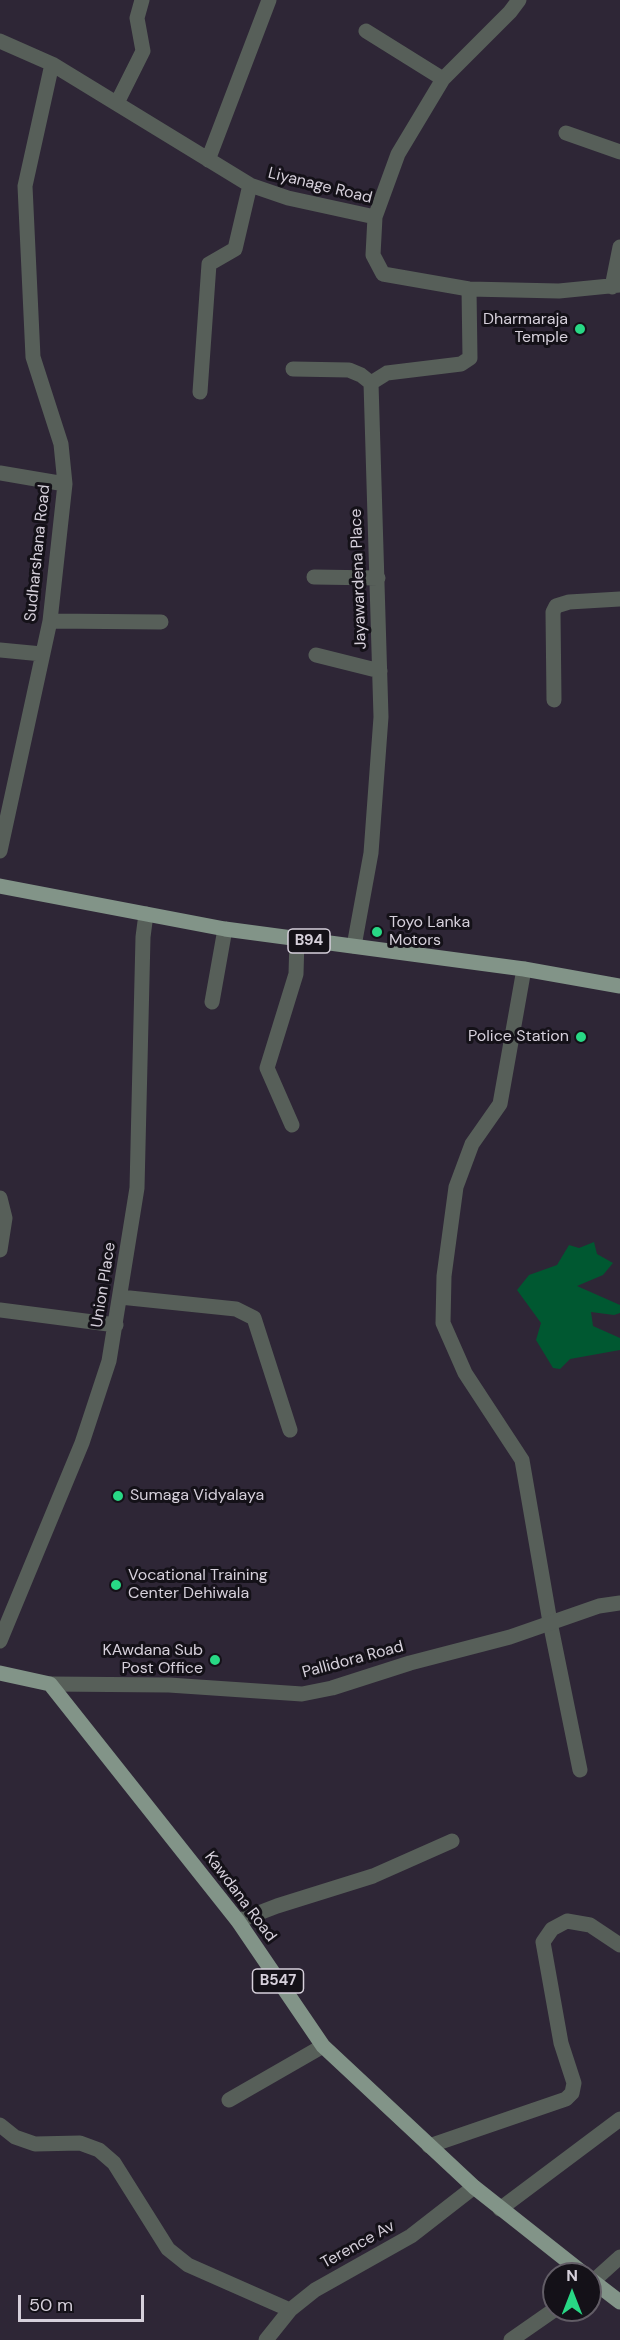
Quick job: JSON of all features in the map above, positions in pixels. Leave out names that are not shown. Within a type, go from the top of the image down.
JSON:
[{"type":"main road","name":"B94","points":[[0,886],[225,929],[524,969],[620,986]]},
{"type":"main road","points":[[0,1673],[50,1684]]},
{"type":"main road","name":"Kawdana Road","points":[[50,1684],[238,1922],[323,2046],[474,2187],[567,2262]]},
{"type":"main road","name":"Kawdana Road","points":[[602,2289],[620,2302]]},
{"type":"street","points":[[117,104],[142,51],[137,18],[142,0]]},
{"type":"street","points":[[208,160],[268,0]]},
{"type":"street","points":[[375,216],[398,154],[443,79],[510,12],[519,0]]},
{"type":"street","points":[[366,31],[443,79]]},
{"type":"street","name":"Liyanage Road","points":[[0,41],[52,64],[250,185],[288,198],[375,216],[373,255],[383,274],[469,289],[559,291],[616,286]]},
{"type":"street","name":"Sudharshana Road","points":[[0,851],[50,621],[64,484],[62,444],[33,357],[25,186],[52,64]]},
{"type":"street","points":[[566,133],[620,152]]},
{"type":"street","points":[[200,392],[209,264],[235,249],[250,185]]},
{"type":"street","points":[[616,286],[620,247]]},
{"type":"street","points":[[293,369],[349,370],[361,375],[371,383],[387,373],[461,364],[471,358],[469,289]]},
{"type":"street","name":"Jayawardena Place","points":[[354,946],[371,853],[381,717],[371,383]]},
{"type":"street","points":[[0,473],[64,484]]},
{"type":"street","points":[[314,576],[378,578]]},
{"type":"street","points":[[554,700],[553,612],[556,606],[569,602],[620,599]]},
{"type":"street","points":[[50,621],[161,622]]},
{"type":"street","points":[[0,650],[42,654]]},
{"type":"street","points":[[316,655],[380,670]]},
{"type":"street","name":"Union Place","points":[[0,1641],[82,1443],[109,1361],[137,1188],[143,937],[146,914]]},
{"type":"street","points":[[212,1002],[225,929]]},
{"type":"street","points":[[292,1125],[267,1068],[296,974],[297,939]]},
{"type":"street","points":[[524,969],[500,1104],[472,1144],[456,1187],[444,1276],[443,1323],[465,1373],[522,1461],[550,1622],[580,1770]]},
{"type":"street","points":[[0,1198],[5,1218],[0,1250]]},
{"type":"street","points":[[120,1297],[236,1309],[254,1318],[290,1430]]},
{"type":"street","points":[[0,1310],[116,1325]]},
{"type":"street","name":"Pallidora Road","points":[[50,1684],[169,1685],[302,1694],[332,1688],[410,1663],[510,1637],[599,1606],[620,1603]]},
{"type":"street","points":[[238,1922],[277,1906],[373,1876],[452,1842]]},
{"type":"street","points":[[429,2146],[566,2099],[572,2093],[574,2083],[561,2043],[543,1942],[552,1929],[567,1921],[590,1924],[620,1945]]},
{"type":"street","points":[[229,2100],[323,2046]]},
{"type":"street","points":[[500,2208],[620,2119]]},
{"type":"street","points":[[0,2125],[15,2137],[35,2144],[80,2143],[99,2150],[114,2163],[168,2249],[188,2265],[290,2310]]},
{"type":"street","name":"Terence Av","points":[[266,2340],[290,2310],[315,2290],[411,2236],[474,2187]]},
{"type":"street","points":[[602,2270],[620,2257]]},
{"type":"street","points":[[511,2340],[542,2318]]},
{"type":"green space","points":[[594,1242],[597,1254],[613,1263],[603,1275],[577,1286],[620,1305],[620,1313],[614,1315],[591,1312],[593,1326],[620,1338],[620,1350],[570,1359],[560,1369],[553,1368],[536,1340],[541,1323],[517,1290],[529,1275],[557,1265],[569,1245],[579,1248]]},
{"type":"place","name":"Dharmaraja Temple","points":[[580,329]]},
{"type":"place","name":"Toyo Lanka Motors","points":[[377,932]]},
{"type":"place","name":"Police Station","points":[[581,1037]]},
{"type":"place","name":"Sumaga Vidyalaya","points":[[118,1496]]},
{"type":"place","name":"Vocational Training Center Dehiwala","points":[[116,1585]]},
{"type":"place","name":"KAwdana Sub Post Office","points":[[215,1660]]}]
